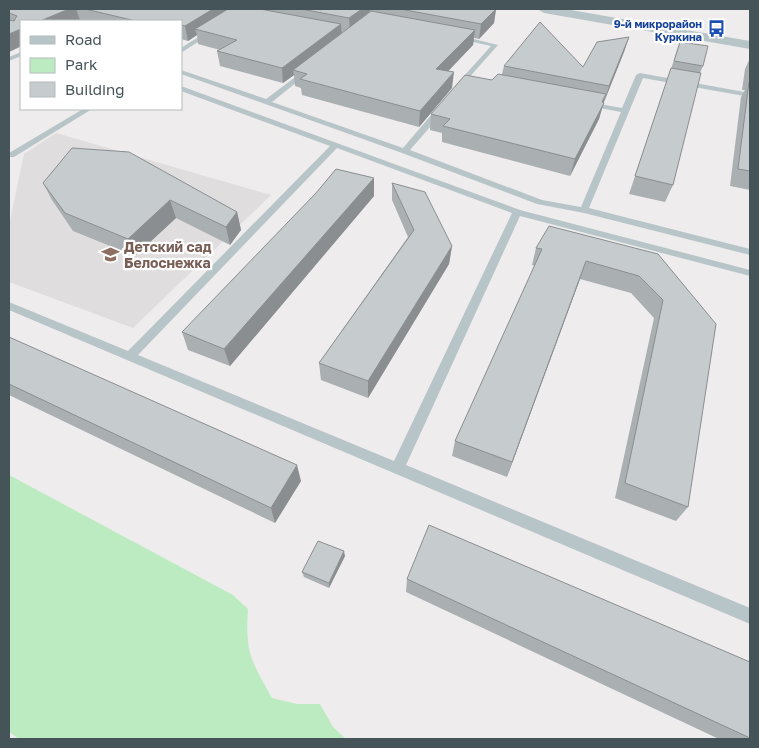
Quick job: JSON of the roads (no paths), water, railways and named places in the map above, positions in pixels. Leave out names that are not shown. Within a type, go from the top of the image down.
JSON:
[{"type":"street","points":[[544,9],[750,45]]},
{"type":"lane","points":[[182,50],[220,24]]},
{"type":"lane","points":[[447,36],[495,44],[454,93]]},
{"type":"lane","points":[[266,102],[312,66]]},
{"type":"lane","points":[[182,72],[406,151],[540,202],[584,210],[750,252]]},
{"type":"lane","points":[[584,210],[640,75],[750,95]]},
{"type":"lane","points":[[466,78],[476,80]]},
{"type":"lane","points":[[182,88],[517,212],[750,273]]},
{"type":"lane","points":[[406,151],[448,100]]},
{"type":"lane","points":[[578,101],[625,111]]},
{"type":"lane","points":[[9,157],[86,110]]},
{"type":"lane","points":[[129,357],[335,145]]},
{"type":"lane","points":[[397,469],[517,212]]},
{"type":"lane","points":[[9,306],[750,616]]},
{"type":"place","name":"9-й микрорайон Куркина","points":[[716,29]]},
{"type":"place","name":"Детский сад Белоснежка","points":[[110,254]]}]
